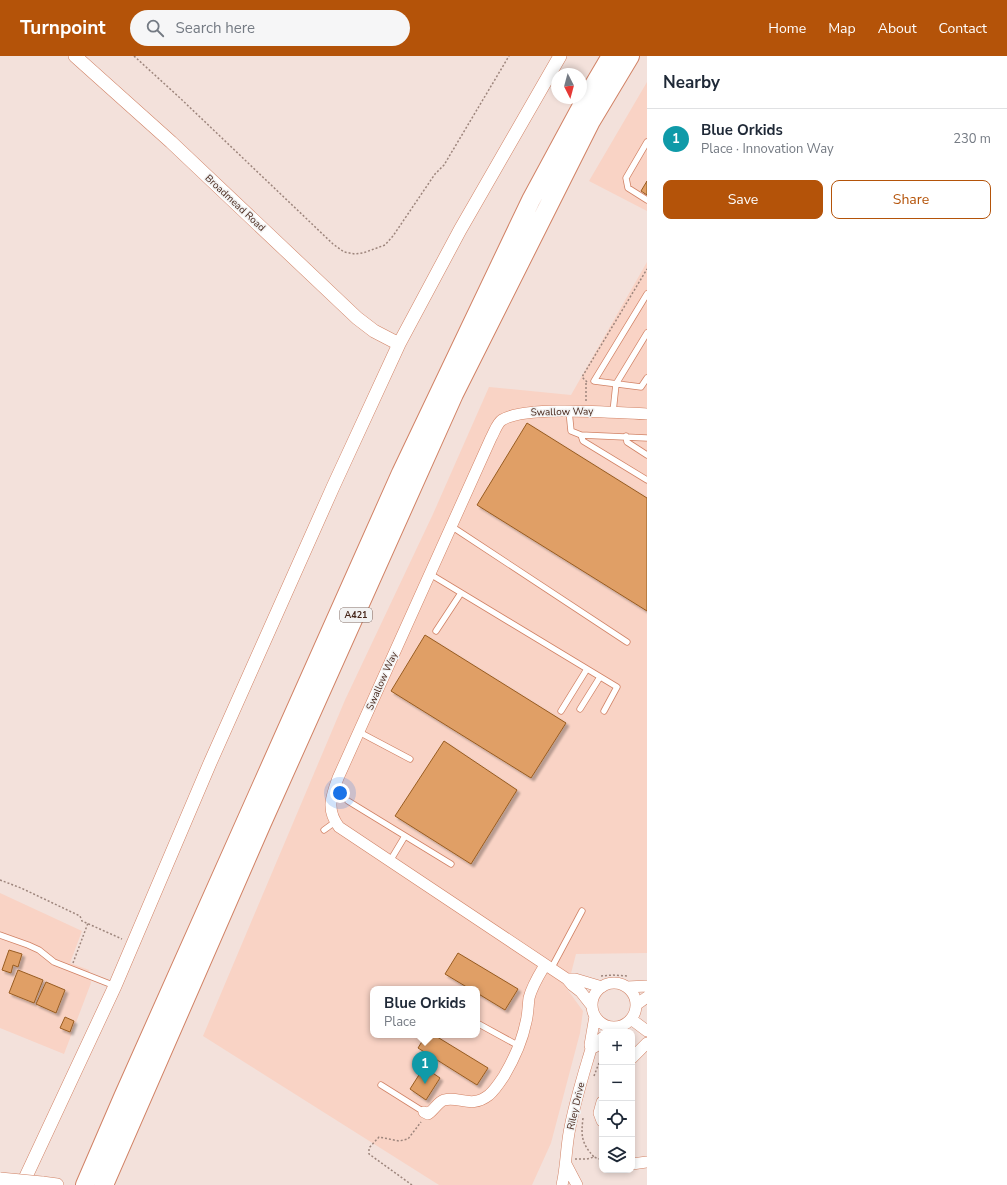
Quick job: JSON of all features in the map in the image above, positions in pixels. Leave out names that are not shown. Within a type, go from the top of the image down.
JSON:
[{"type":"highway","name":"A421","points":[[85,1185],[401,473],[531,200],[585,100],[611,56]]},
{"type":"highway","name":"A421","points":[[104,1185],[252,845],[454,394],[591,121],[630,56]]},
{"type":"street","name":"Broadmead Road","points":[[75,56],[171,142],[357,318],[374,331],[399,344]]},
{"type":"street","points":[[22,1185],[115,986],[332,487],[399,344],[460,230],[560,56]]},
{"type":"street","name":"Swallow Way","points":[[335,822],[331,814],[332,795],[338,778],[491,438],[501,421],[518,414],[536,412],[586,411],[647,414]]},
{"type":"street","points":[[335,822],[339,827],[567,979],[572,986],[581,992],[604,1024],[612,1029],[627,1023],[635,1012],[635,998],[628,982]]},
{"type":"street","points":[[426,1113],[433,1110],[444,1100],[456,1100],[468,1103],[482,1100],[490,1095],[510,1066],[520,1046],[527,1022],[530,997],[537,977],[548,967]]},
{"type":"street","points":[[567,979],[615,983],[628,982],[647,986]]},
{"type":"street","points":[[594,1011],[593,998],[602,982]]},
{"type":"street","points":[[636,1005],[647,997]]},
{"type":"street","name":"Riley Drive","points":[[562,1185],[570,1161],[569,1133],[580,1085],[591,1049],[590,1046],[594,1011]]},
{"type":"street","points":[[631,1019],[647,1031]]},
{"type":"street","name":"Riley Drive","points":[[591,1049],[599,1042]]},
{"type":"street","points":[[635,1055],[647,1043]]},
{"type":"street","points":[[570,1161],[577,1185]]},
{"type":"street","points":[[635,1164],[647,1162]]},
{"type":"street","points":[[0,1179],[57,1185]]},
{"type":"lane","points":[[647,142],[626,178],[628,188],[647,200]]},
{"type":"lane","points":[[647,294],[594,381],[641,387],[647,378]]},
{"type":"lane","points":[[613,412],[616,384],[647,333]]},
{"type":"lane","points":[[569,412],[571,431],[581,434],[647,438]]},
{"type":"lane","points":[[581,434],[583,441],[647,480]]},
{"type":"lane","points":[[626,436],[627,442],[647,455]]},
{"type":"lane","points":[[451,526],[627,642]]},
{"type":"lane","points":[[430,574],[617,688],[604,710]]},
{"type":"lane","points":[[436,631],[460,593]]},
{"type":"lane","points":[[561,711],[587,669]]},
{"type":"lane","points":[[580,709],[600,677]]},
{"type":"lane","points":[[359,732],[410,759]]},
{"type":"lane","points":[[348,801],[451,864]]},
{"type":"lane","points":[[324,830],[335,822]]},
{"type":"lane","points":[[390,860],[405,836]]},
{"type":"lane","points":[[548,967],[582,911]]},
{"type":"lane","points":[[0,935],[39,950],[54,962],[115,986]]},
{"type":"lane","points":[[480,1025],[520,1046]]},
{"type":"lane","points":[[381,1085],[426,1113]]},
{"type":"path","points":[[134,56],[333,244],[344,252],[355,254],[385,245],[393,236],[435,174],[444,165],[509,56]]},
{"type":"path","points":[[586,411],[586,382],[582,377],[647,269]]},
{"type":"path","points":[[0,880],[21,888],[80,916],[82,921],[124,939]]},
{"type":"path","points":[[71,969],[88,923]]},
{"type":"path","points":[[602,982],[613,975],[628,982]]},
{"type":"path","points":[[593,1079],[599,1063]]},
{"type":"path","points":[[412,1185],[370,1154],[369,1148],[379,1137],[399,1141],[408,1139],[426,1113]]},
{"type":"path","points":[[583,1115],[581,1132],[583,1141],[594,1157],[599,1159]]},
{"type":"path","points":[[570,1161],[594,1157]]},
{"type":"shaded area","points":[[647,82],[647,211],[589,181]]},
{"type":"shaded area","points":[[647,262],[647,953],[576,954],[567,989],[583,1011],[580,1033],[551,1143],[532,1185],[439,1185],[203,1036],[345,700],[433,514],[489,387],[571,395]]},
{"type":"shaded area","points":[[0,893],[82,931],[70,963],[89,970],[91,983],[64,1054],[0,1028]]},
{"type":"building","points":[[647,181],[647,195],[641,191]]},
{"type":"building","points":[[527,423],[647,498],[647,611],[477,505]]},
{"type":"building","points":[[425,635],[566,723],[531,778],[391,691]]},
{"type":"building","points":[[444,741],[517,790],[471,864],[395,816]]},
{"type":"building","points":[[9,950],[22,954],[18,967],[13,965],[11,973],[2,970]]},
{"type":"building","points":[[458,953],[518,989],[505,1010],[480,995],[480,986],[465,986],[445,974]]},
{"type":"building","points":[[18,970],[43,980],[34,1003],[9,993]]},
{"type":"building","points":[[46,982],[65,990],[56,1013],[36,1004]]},
{"type":"building","points":[[65,1017],[74,1021],[70,1032],[60,1028]]},
{"type":"building","points":[[424,1038],[439,1038],[488,1068],[477,1085],[418,1048]]},
{"type":"building","points":[[424,1067],[440,1078],[426,1100],[410,1089]]},
{"type":"place","name":"Blue Orkids","points":[[425,1084]]}]
